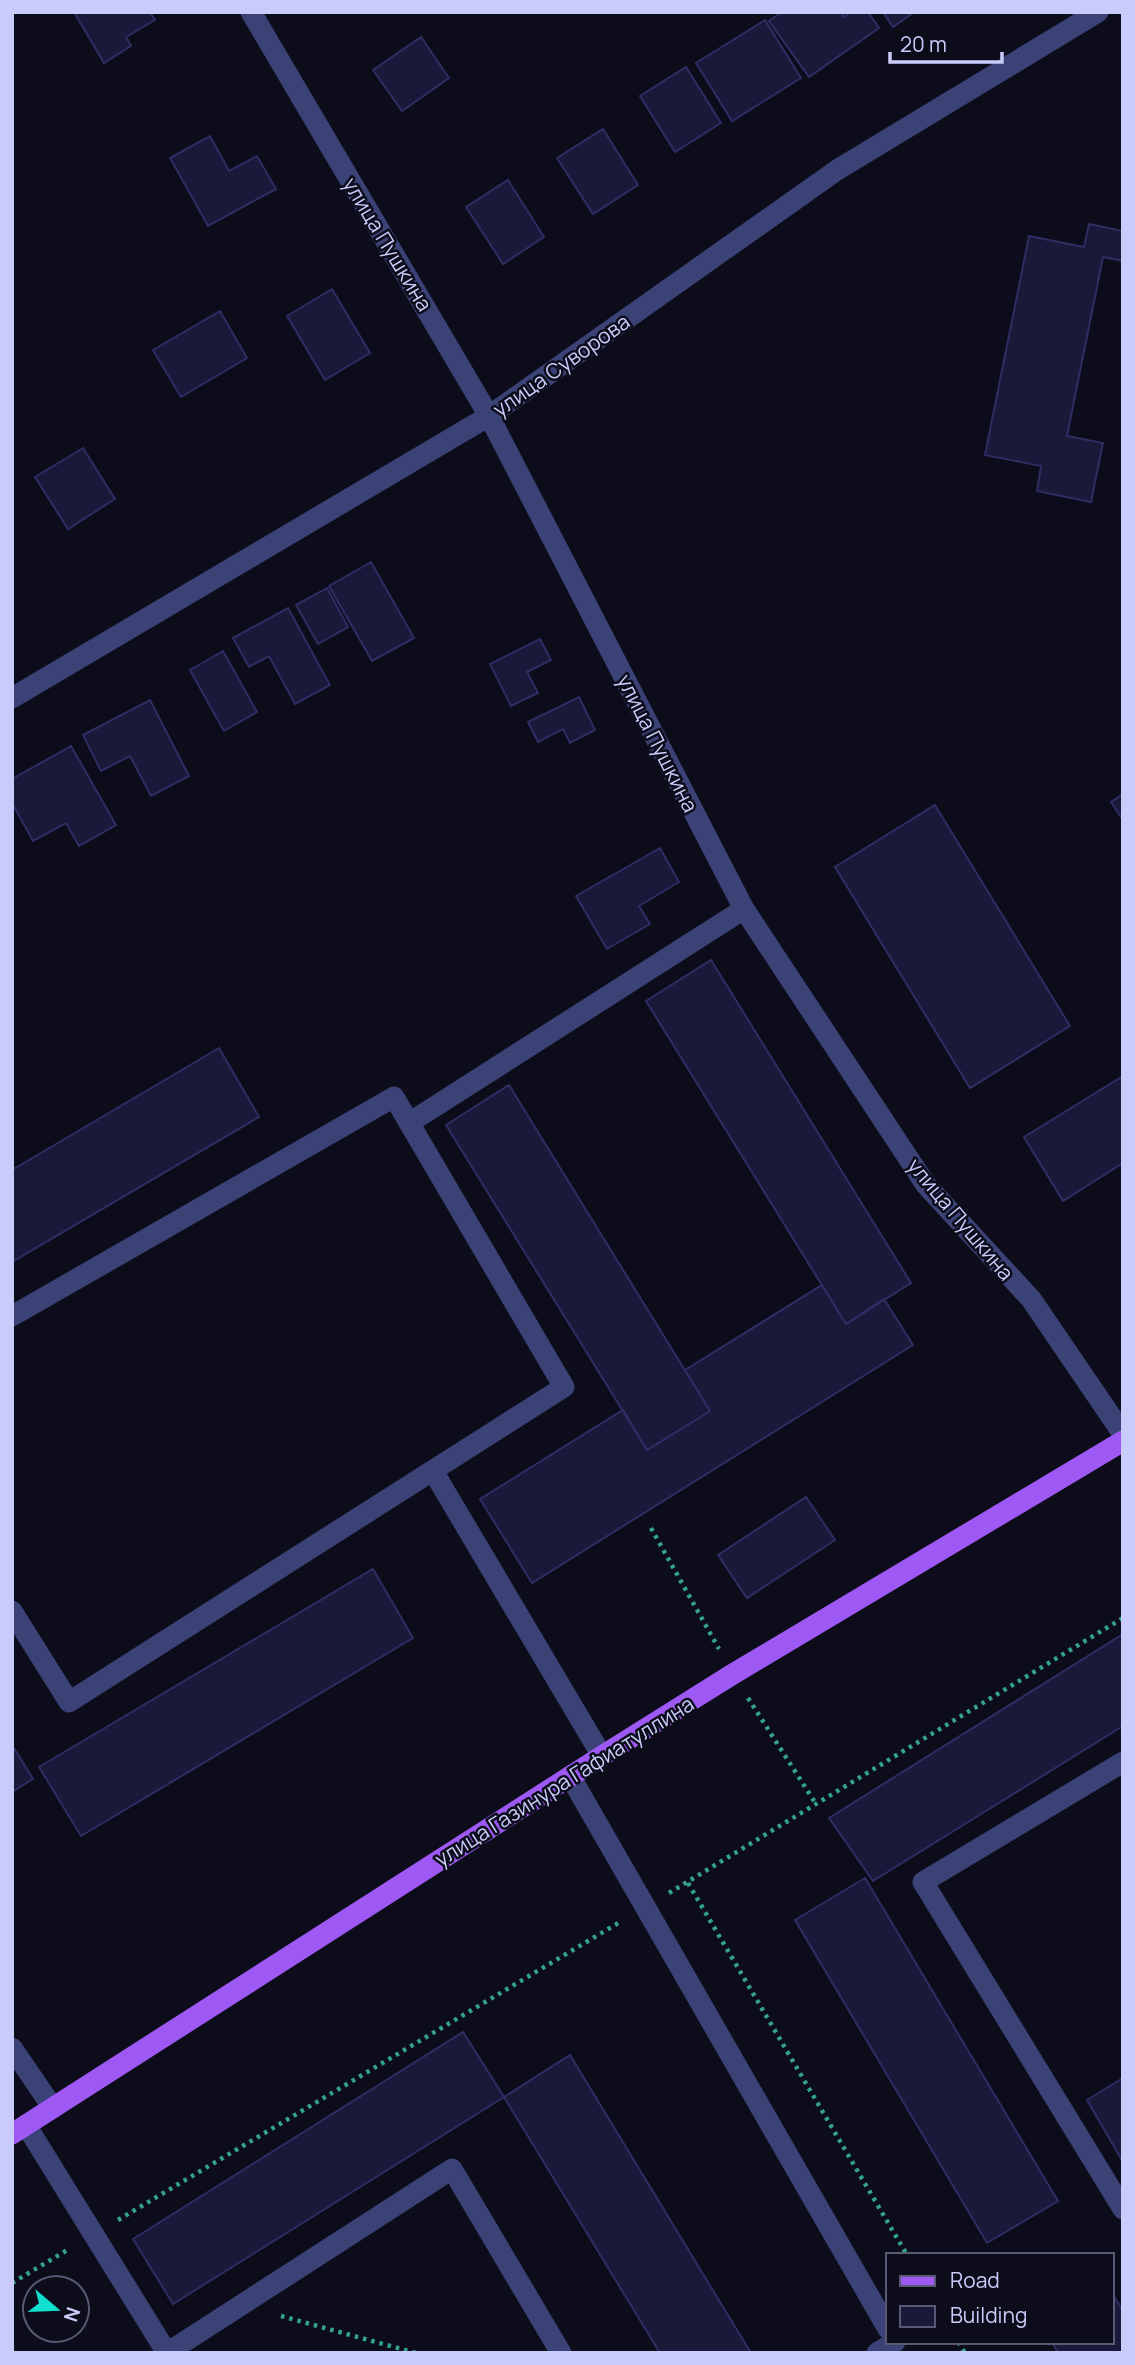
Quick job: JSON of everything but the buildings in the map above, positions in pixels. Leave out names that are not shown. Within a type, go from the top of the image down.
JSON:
[{"type":"main road","name":"улица Газинура Гафиатуллина","points":[[19,2130],[733,1674],[1123,1441]]},
{"type":"street","name":"улица Пушкина","points":[[251,12],[489,416],[744,909],[926,1185],[1031,1300],[1123,1434]]},
{"type":"street","name":"улица Суворова","points":[[12,698],[489,416],[837,170],[1098,12]]},
{"type":"street","points":[[410,1123],[744,909]]},
{"type":"street","points":[[12,1316],[394,1097],[564,1387],[69,1702],[12,1611]]},
{"type":"street","points":[[433,1471],[602,1756]]},
{"type":"street","points":[[1122,2206],[923,1882],[1123,1762]]},
{"type":"street","points":[[570,1776],[886,2326]]},
{"type":"street","points":[[12,2048],[53,2108]]},
{"type":"street","points":[[19,2130],[94,2234],[167,2353],[452,2169],[561,2353]]},
{"type":"path","points":[[12,2283],[688,1883],[1123,1618]]},
{"type":"path","points":[[688,1883],[905,2253]]},
{"type":"path","points":[[243,2305],[415,2353]]}]
